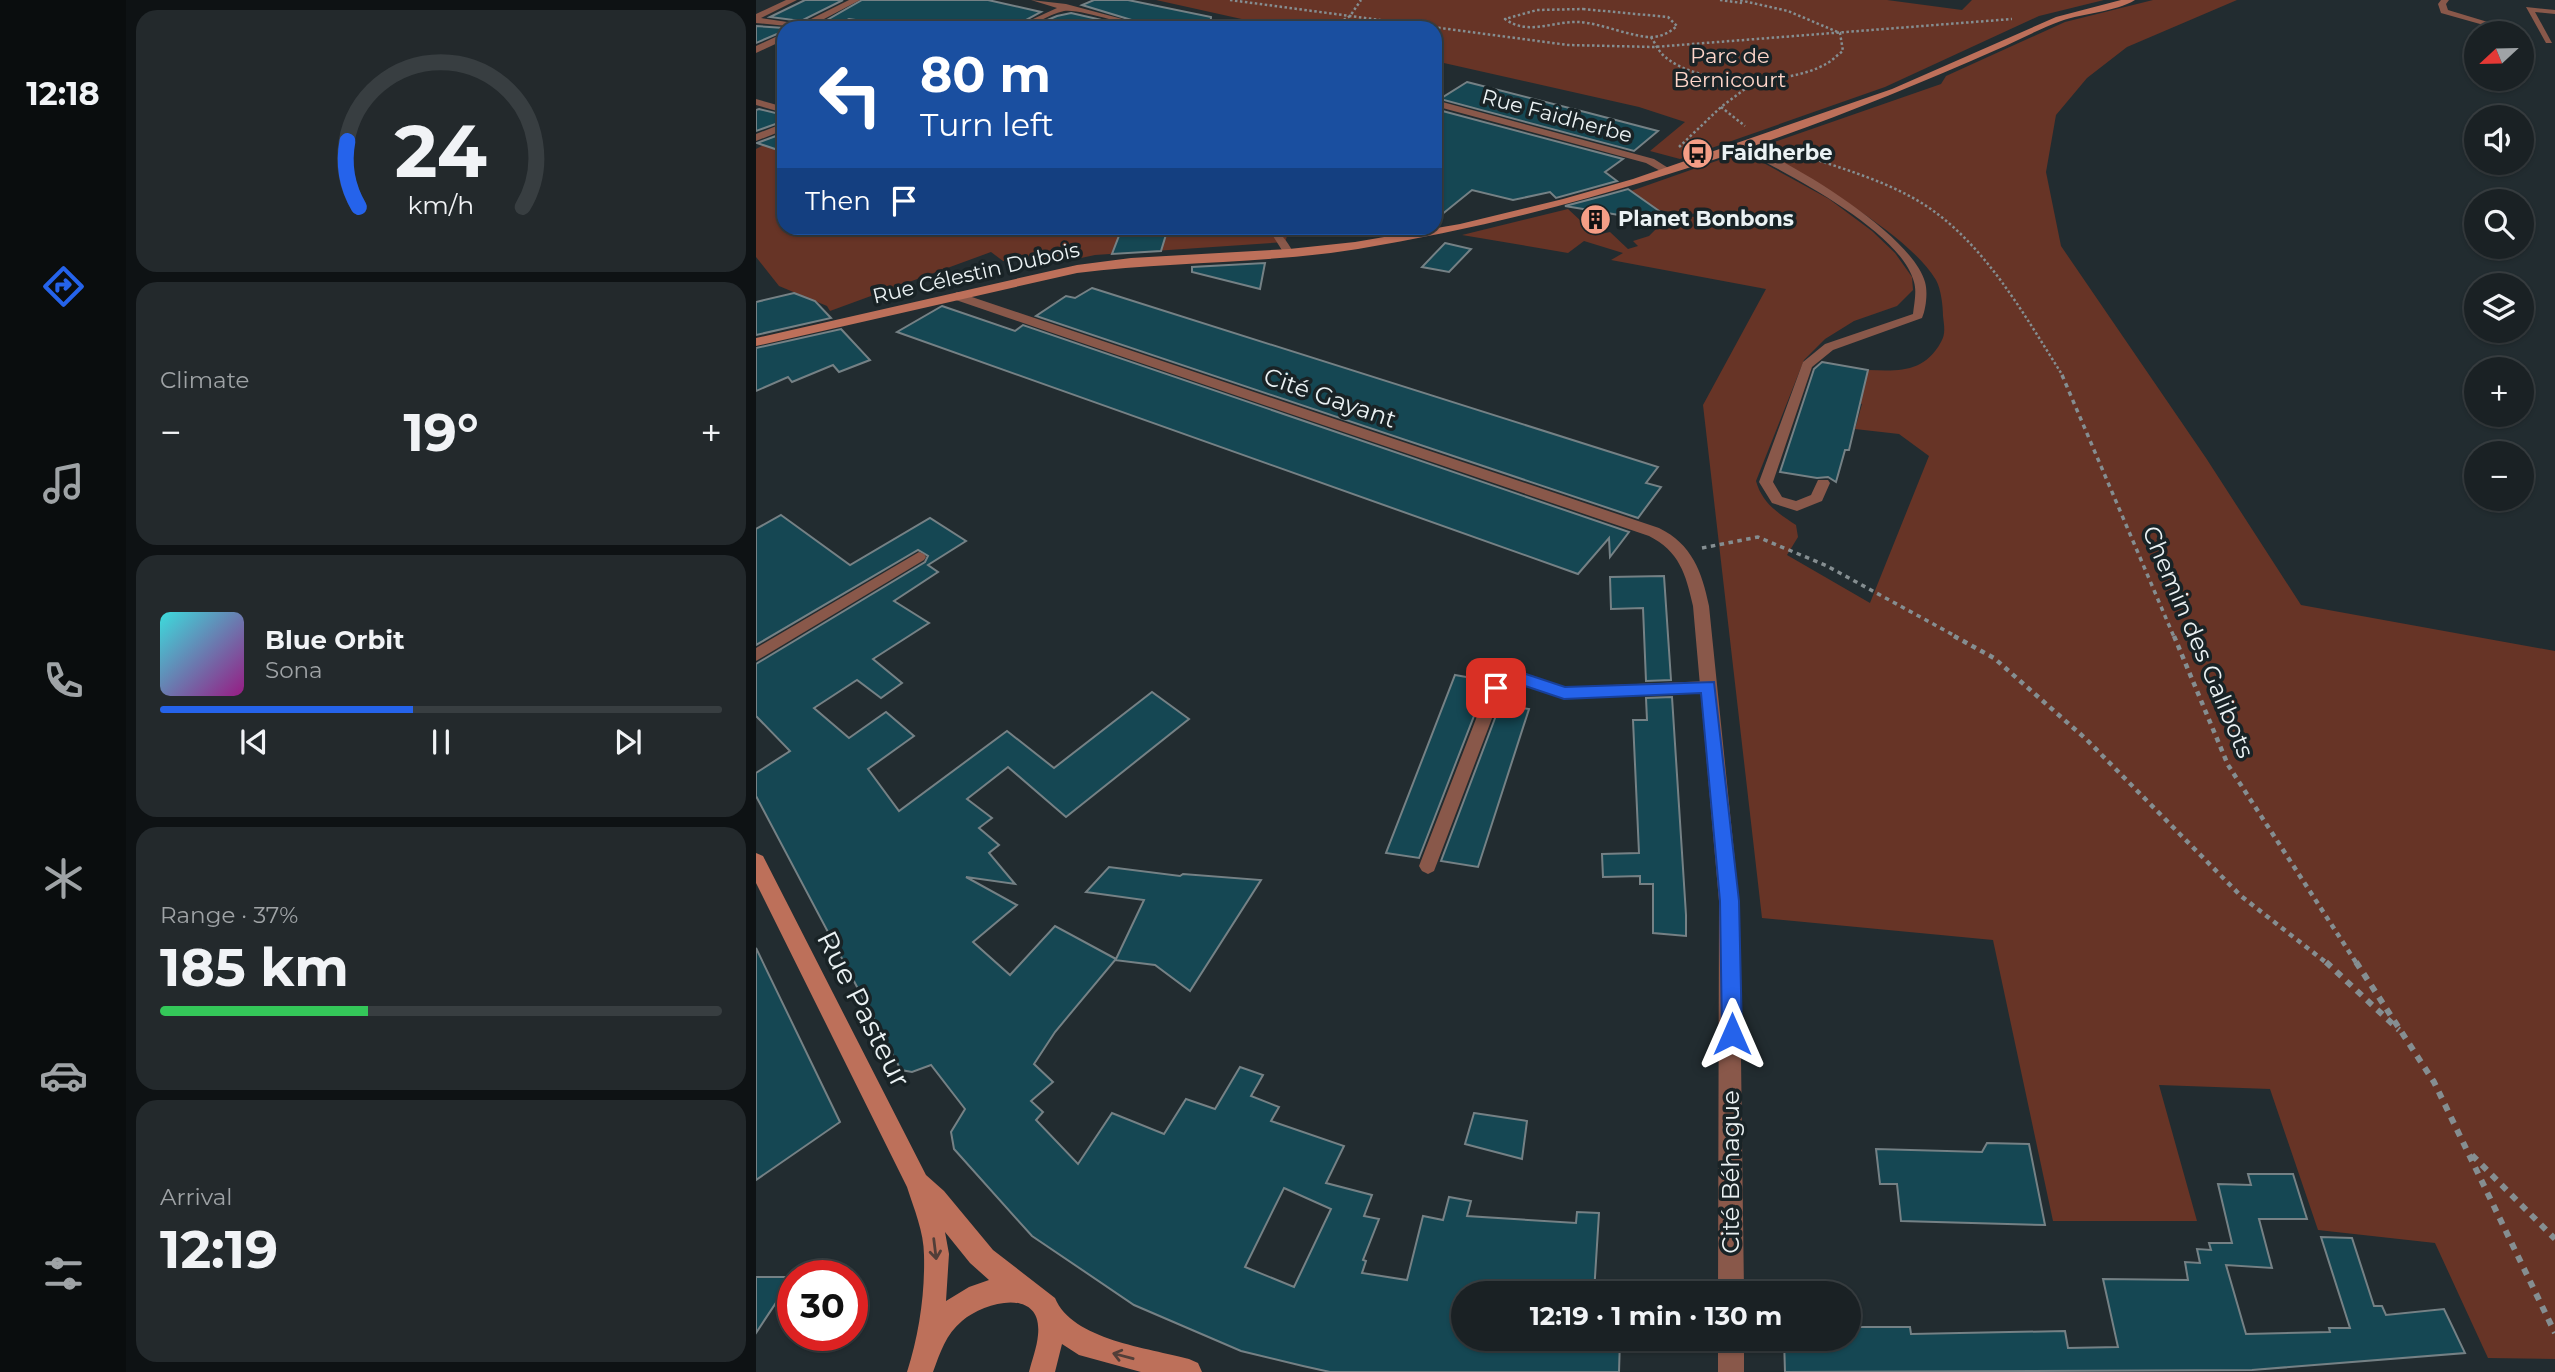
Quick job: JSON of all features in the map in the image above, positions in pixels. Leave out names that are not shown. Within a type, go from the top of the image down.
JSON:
[{"type":"street","points":[[756,19],[793,0]]},
{"type":"street","points":[[813,21],[856,0]]},
{"type":"street","points":[[1035,0],[1070,3],[1129,21]]},
{"type":"street","name":"Rue Célestin Dubois","points":[[1442,230],[1583,198],[1668,171],[1895,91],[2059,19],[2131,0]]},
{"type":"street","points":[[1032,21],[1070,3]]},
{"type":"street","points":[[756,19],[777,23]]},
{"type":"street","points":[[756,50],[777,40]]},
{"type":"street","points":[[756,102],[777,108]]},
{"type":"street","name":"Rue Faidherbe","points":[[1442,105],[1650,161],[1668,171]]},
{"type":"street","points":[[756,138],[777,129]]},
{"type":"street","name":"Rue Célestin Dubois","points":[[756,342],[1110,264],[1289,253],[1355,246],[1416,235]]},
{"type":"street","name":"Cité Gayant","points":[[957,296],[1654,532],[1666,537],[1683,552]]},
{"type":"street","name":"Cité Béhague","points":[[1683,552],[1693,570],[1699,597],[1731,943],[1731,1281]]},
{"type":"street","name":"Rue Pasteur","points":[[756,862],[918,1183],[932,1227],[937,1254],[921,1362]]},
{"type":"street","name":"Rue Pasteur","points":[[918,1183],[935,1197],[978,1254],[1041,1300],[1049,1316],[1079,1342],[1189,1372]]},
{"type":"street","points":[[921,1362],[955,1310],[975,1296],[997,1288],[1026,1290]]},
{"type":"street","points":[[1042,1372],[1051,1348],[1052,1325],[1049,1316]]},
{"type":"street","points":[[1731,1351],[1731,1372]]},
{"type":"lane","points":[[2445,0],[2442,4],[2444,11],[2477,21]]},
{"type":"lane","points":[[2555,12],[2529,9],[2555,51]]},
{"type":"lane","points":[[2534,37],[2549,41]]},
{"type":"lane","points":[[1740,145],[1834,198],[1876,229],[1902,251],[1920,280],[1918,316],[1829,347],[1807,365],[1766,482],[1777,500],[1797,506],[1817,498],[1823,483]]},
{"type":"lane","points":[[1279,235],[1289,253]]},
{"type":"lane","points":[[756,655],[919,556]]},
{"type":"lane","points":[[1429,866],[1496,688],[1514,676],[1564,693],[1709,687]]},
{"type":"path","points":[[1230,0],[1388,21]]},
{"type":"path","points":[[1342,21],[1350,16],[1361,0]]},
{"type":"path","points":[[1720,0],[1788,11],[1840,33]]},
{"type":"path","points":[[1739,0],[1753,4]]},
{"type":"path","points":[[1582,4],[1668,17],[1677,26],[1669,33],[1651,37],[1576,22],[1522,28],[1513,26],[1505,19],[1513,11],[1543,5],[1582,4]]},
{"type":"path","points":[[1442,28],[1568,45],[1654,47],[2012,19]]},
{"type":"path","points":[[1651,37],[1654,47],[1668,60],[1703,74],[1758,80],[1802,75],[1829,64],[1843,51],[1840,33]]},
{"type":"path","points":[[1650,161],[1668,156],[1703,127],[1721,107],[1758,80]]},
{"type":"path","points":[[1721,107],[1760,138]]},
{"type":"path","name":"Chemin des Galibots","points":[[1801,154],[1883,185],[1936,213],[1970,245],[2035,332],[2068,384],[2228,765],[2434,1082],[2503,1220],[2523,1271],[2555,1333]]},
{"type":"path","points":[[1683,552],[1758,537],[1827,566],[1994,658],[2086,739],[2241,896],[2320,957],[2404,1036]]},
{"type":"path","points":[[2469,1152],[2555,1239]]},
{"type":"green space","name":"Parc de Bernicourt","points":[[1156,0],[1887,0],[1962,10],[1972,0],[2104,0],[2039,16],[1885,87],[1680,159],[1650,151],[1685,122],[1639,107],[1442,63],[1442,21],[1250,21]]},
{"type":"green space","points":[[2153,0],[2237,0],[2127,47],[2087,78],[2056,115],[2046,172],[2061,246],[2206,458],[2301,605],[2555,651],[2555,1359],[2488,1358],[2435,1243],[2318,1230],[2270,1089],[2159,1085],[2197,1221],[2053,1221],[1993,940],[1762,918],[1703,405],[1766,289],[1611,260],[1623,253],[1584,241],[1568,253],[1462,235],[1568,209],[1596,235],[1610,232],[1628,249],[1638,246],[1633,241],[1649,236],[1662,223],[1676,225],[1681,216],[1695,217],[1697,214],[1654,210],[1631,191],[1739,153],[1749,155],[1829,199],[1872,231],[1895,253],[1912,277],[1913,290],[1897,306],[1854,321],[1825,339],[1804,360],[1756,481],[1762,495],[1777,512],[1796,525],[1798,537],[1787,555],[1870,603],[1929,456],[1899,434],[1855,429],[1862,404],[1858,403],[1868,370],[1910,368],[1927,360],[1934,352],[1944,332],[1940,293],[1936,280],[1903,244],[1855,208],[1760,151],[1763,146],[1941,84],[1946,76],[2065,22]]},
{"type":"green space","points":[[764,145],[777,151],[777,235],[1288,235],[1285,242],[1095,255],[1067,261],[1066,258],[1003,261],[991,252],[830,311],[827,306],[779,286],[756,257],[756,149]]},
{"type":"building","points":[[805,0],[843,0],[801,21],[770,17]]},
{"type":"building","points":[[862,0],[988,0],[1041,12],[1024,21],[825,21]]},
{"type":"building","points":[[1094,0],[1128,0],[1211,17],[1211,21],[1135,21],[1082,5]]},
{"type":"building","points":[[1071,13],[1106,21],[1045,21]]},
{"type":"building","points":[[756,26],[777,28],[777,34],[756,43]]},
{"type":"building","points":[[1467,82],[1658,131],[1634,151],[1442,98]]},
{"type":"building","points":[[756,110],[777,113],[777,124],[756,131]]},
{"type":"building","points":[[1442,111],[1623,159],[1605,172],[1617,181],[1556,198],[1550,192],[1513,200],[1472,190],[1442,214]]},
{"type":"building","points":[[777,136],[777,150],[757,143]]},
{"type":"building","points":[[1628,189],[1679,225],[1565,206],[1603,196]]},
{"type":"building","points":[[1119,235],[1166,235],[1161,251],[1112,254]]},
{"type":"building","points":[[1445,243],[1471,249],[1449,272],[1422,267]]},
{"type":"building","points":[[1265,263],[1260,289],[1192,272],[1192,267]]},
{"type":"building","points":[[1092,288],[1658,467],[1646,483],[1661,487],[1638,518],[1036,316],[1066,296],[1075,298]]},
{"type":"building","points":[[794,293],[815,301],[831,318],[756,335],[756,302]]},
{"type":"building","points":[[942,306],[1015,331],[1023,325],[1629,532],[1610,557],[1609,538],[1578,574],[897,332]]},
{"type":"building","points":[[841,329],[870,360],[839,372],[833,365],[792,382],[788,377],[756,391],[756,348]]},
{"type":"building","points":[[1822,362],[1868,370],[1849,450],[1845,450],[1836,482],[1828,477],[1817,478],[1780,472],[1814,369]]},
{"type":"building","points":[[781,515],[850,565],[930,518],[966,541],[928,565],[938,572],[894,601],[929,623],[873,659],[902,683],[881,698],[857,680],[814,708],[849,738],[886,712],[914,736],[868,769],[899,811],[1007,731],[1054,768],[1152,692],[1189,719],[1066,817],[1008,767],[967,799],[992,818],[979,828],[999,845],[989,853],[1015,884],[966,877],[1017,905],[973,942],[1010,975],[1055,926],[1116,959],[1144,900],[1086,892],[1109,867],[1180,876],[1183,874],[1261,880],[1190,991],[1155,965],[1115,960],[1055,1032],[1034,1064],[1053,1082],[1031,1101],[1043,1112],[1036,1120],[1078,1164],[1112,1113],[1164,1134],[1186,1099],[1215,1109],[1240,1067],[1263,1075],[1251,1096],[1279,1107],[1271,1121],[1344,1146],[1326,1183],[1372,1195],[1364,1216],[1379,1219],[1363,1260],[1366,1261],[1362,1273],[1407,1280],[1423,1216],[1443,1220],[1449,1197],[1471,1201],[1467,1216],[1576,1223],[1577,1212],[1599,1213],[1595,1281],[1451,1281],[1451,1351],[1620,1351],[1619,1372],[1330,1372],[1303,1366],[1241,1351],[1134,1305],[1032,1236],[954,1149],[951,1132],[965,1109],[931,1065],[912,1072],[901,1070],[756,796],[756,773],[790,751],[756,716],[756,664],[925,562],[928,556],[918,550],[756,645],[756,529]],"holes":[[[1284,1188],[1331,1209],[1294,1287],[1245,1267]]]},
{"type":"building","points":[[1664,576],[1671,680],[1646,681],[1643,608],[1611,609],[1610,577]]},
{"type":"building","points":[[1455,675],[1478,679],[1470,702],[1479,703],[1419,858],[1386,853]]},
{"type":"building","points":[[1672,697],[1686,936],[1653,933],[1653,884],[1640,884],[1640,876],[1603,877],[1602,854],[1639,853],[1633,720],[1647,720],[1646,698]]},
{"type":"building","points":[[1500,705],[1529,709],[1478,867],[1441,861]]},
{"type":"building","points":[[756,948],[840,1122],[756,1180]]},
{"type":"building","points":[[1474,1113],[1527,1121],[1522,1159],[1465,1144]]},
{"type":"building","points":[[1987,1143],[2029,1144],[2045,1225],[1901,1221],[1897,1184],[1880,1184],[1876,1149],[1982,1152]]},
{"type":"building","points":[[2248,1174],[2293,1174],[2307,1219],[2259,1219],[2272,1268],[2226,1265],[2246,1334],[2330,1332],[2329,1328],[2350,1328],[2321,1237],[2352,1238],[2374,1306],[2382,1306],[2386,1315],[2444,1309],[2465,1353],[2252,1370],[1785,1372],[1784,1351],[1861,1351],[1861,1327],[1910,1327],[1911,1334],[2065,1331],[2068,1348],[2118,1347],[2103,1279],[2188,1280],[2185,1262],[2200,1263],[2197,1249],[2211,1250],[2209,1243],[2232,1243],[2218,1184],[2251,1185]]},
{"type":"building","points":[[756,1277],[777,1277],[777,1301],[756,1333]]},
{"type":"place","name":"Faidherbe","points":[[1698,153]]},
{"type":"place","name":"Planet Bonbons","points":[[1595,219]]},
{"type":"route","points":[[1496,688],[1514,676],[1564,693],[1709,687],[1730,901],[1732,1034]]}]
